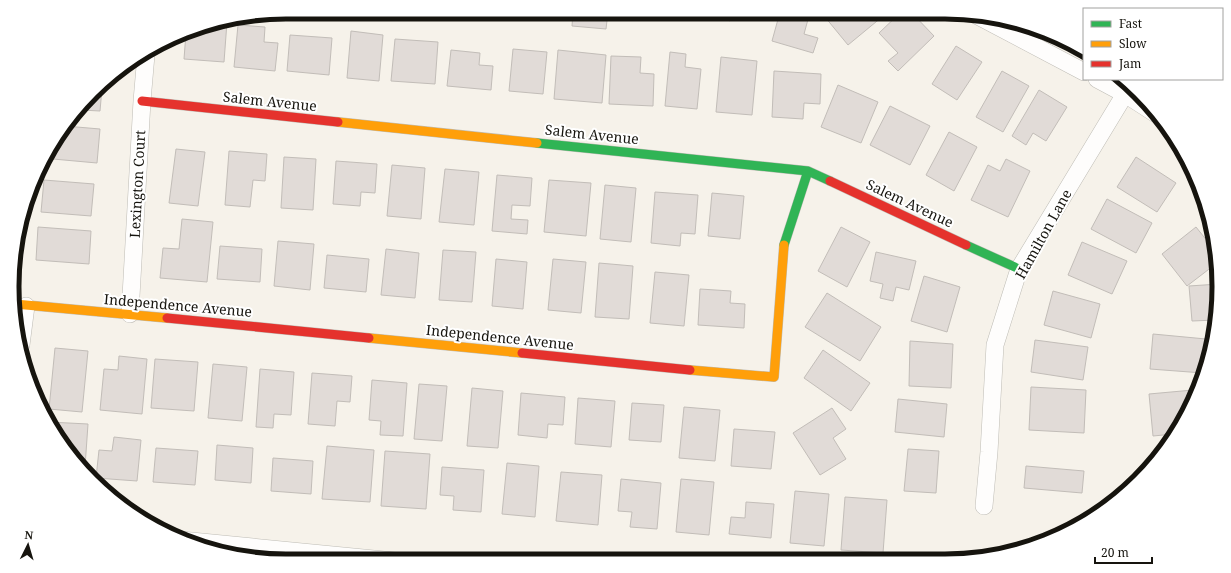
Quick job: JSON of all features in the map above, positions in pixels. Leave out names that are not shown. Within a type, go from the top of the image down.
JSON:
[{"type":"street","points":[[991,23],[1083,71]]},
{"type":"street","name":"Lexington Court","points":[[130,314],[146,59]]},
{"type":"street","points":[[1099,80],[1140,104]]},
{"type":"street","name":"Hamilton Lane","points":[[984,506],[989,452],[995,345],[1019,269],[1125,94]]},
{"type":"street","name":"Salem Avenue","points":[[142,101],[808,171],[1019,269]]},
{"type":"street","name":"Independence Avenue","points":[[20,305],[130,314],[737,375],[774,377],[784,246],[808,171]]},
{"type":"street","points":[[211,543],[323,554]]},
{"type":"building","points":[[572,19],[607,19],[606,29],[572,26]]},
{"type":"building","points":[[778,19],[808,19],[804,34],[818,38],[813,53],[772,41]]},
{"type":"building","points":[[827,19],[880,19],[848,45]]},
{"type":"building","points":[[894,19],[918,19],[934,36],[898,71],[888,61],[898,53],[879,33]]},
{"type":"building","points":[[238,25],[265,27],[264,42],[278,43],[275,71],[234,67]]},
{"type":"building","points":[[227,26],[224,62],[184,59],[186,38]]},
{"type":"building","points":[[351,31],[383,35],[379,81],[347,78]]},
{"type":"building","points":[[290,35],[332,38],[329,75],[287,71]]},
{"type":"building","points":[[395,39],[438,42],[435,84],[391,81]]},
{"type":"building","points":[[956,46],[982,62],[957,100],[932,84]]},
{"type":"building","points":[[513,49],[547,52],[543,94],[509,91]]},
{"type":"building","points":[[451,50],[480,53],[479,65],[493,66],[491,90],[447,86]]},
{"type":"building","points":[[558,50],[606,55],[602,103],[554,99]]},
{"type":"building","points":[[670,52],[686,54],[685,67],[701,69],[697,109],[665,106]]},
{"type":"building","points":[[611,56],[641,57],[640,73],[654,74],[653,106],[609,104]]},
{"type":"building","points":[[721,57],[757,61],[752,115],[716,112]]},
{"type":"building","points":[[774,71],[821,74],[820,104],[804,103],[803,119],[772,117]]},
{"type":"building","points":[[1002,71],[1029,86],[1003,132],[976,117]]},
{"type":"building","points":[[838,85],[878,102],[861,143],[821,127]]},
{"type":"building","points":[[1039,90],[1067,107],[1046,141],[1033,133],[1026,145],[1012,136]]},
{"type":"building","points":[[102,93],[100,111],[85,110]]},
{"type":"building","points":[[890,106],[930,126],[910,165],[870,145]]},
{"type":"building","points":[[72,127],[100,129],[97,163],[53,159],[55,153]]},
{"type":"building","points":[[949,132],[977,147],[954,191],[926,175]]},
{"type":"building","points":[[176,149],[205,152],[198,206],[169,203]]},
{"type":"building","points":[[229,151],[267,154],[265,181],[253,180],[250,207],[225,205]]},
{"type":"building","points":[[284,157],[316,159],[313,210],[281,208]]},
{"type":"building","points":[[1136,157],[1176,183],[1157,212],[1117,187]]},
{"type":"building","points":[[1006,159],[1030,171],[1008,217],[971,200],[988,165],[1000,171]]},
{"type":"building","points":[[336,161],[377,164],[375,193],[361,192],[360,206],[333,204]]},
{"type":"building","points":[[392,165],[425,168],[421,219],[387,216]]},
{"type":"building","points":[[445,169],[479,172],[474,225],[439,222]]},
{"type":"building","points":[[497,175],[532,178],[530,206],[512,205],[511,219],[528,220],[527,234],[492,231]]},
{"type":"building","points":[[44,180],[94,184],[91,216],[41,212]]},
{"type":"building","points":[[549,180],[591,183],[586,236],[544,232]]},
{"type":"building","points":[[605,185],[636,188],[631,242],[600,239]]},
{"type":"building","points":[[655,192],[698,195],[695,234],[681,233],[680,246],[651,243]]},
{"type":"building","points":[[712,193],[744,196],[740,239],[708,236]]},
{"type":"building","points":[[1107,199],[1152,223],[1136,253],[1091,229]]},
{"type":"building","points":[[182,219],[213,222],[207,282],[160,278],[163,248],[179,249]]},
{"type":"building","points":[[38,227],[91,231],[89,264],[36,260]]},
{"type":"building","points":[[841,227],[870,242],[847,287],[818,271]]},
{"type":"building","points":[[1196,227],[1208,243],[1211,268],[1187,286],[1162,254]]},
{"type":"building","points":[[278,241],[314,244],[310,290],[274,286]]},
{"type":"building","points":[[1082,242],[1127,261],[1112,294],[1068,275]]},
{"type":"building","points":[[220,246],[262,249],[260,282],[217,279]]},
{"type":"building","points":[[386,249],[419,253],[415,298],[381,295]]},
{"type":"building","points":[[443,250],[476,252],[472,302],[439,300]]},
{"type":"building","points":[[876,252],[916,261],[909,290],[896,287],[893,301],[880,298],[883,284],[870,281]]},
{"type":"building","points":[[327,255],[369,259],[366,292],[324,288]]},
{"type":"building","points":[[496,259],[527,262],[523,309],[492,306]]},
{"type":"building","points":[[553,259],[586,262],[581,313],[548,310]]},
{"type":"building","points":[[599,263],[633,266],[629,319],[595,317]]},
{"type":"building","points":[[655,272],[689,275],[684,326],[650,323]]},
{"type":"building","points":[[924,276],[960,287],[947,332],[911,321]]},
{"type":"building","points":[[1212,284],[1210,320],[1192,321],[1189,286]]},
{"type":"building","points":[[700,289],[731,291],[730,303],[745,304],[744,328],[698,325]]},
{"type":"building","points":[[1053,291],[1100,304],[1091,338],[1044,325]]},
{"type":"building","points":[[827,293],[881,327],[860,361],[805,327]]},
{"type":"building","points":[[1153,334],[1206,339],[1198,373],[1150,369]]},
{"type":"building","points":[[1035,340],[1088,347],[1083,380],[1031,372]]},
{"type":"building","points":[[910,341],[953,344],[951,388],[909,386]]},
{"type":"building","points":[[55,348],[88,351],[82,412],[49,409]]},
{"type":"building","points":[[823,350],[870,383],[851,411],[804,378]]},
{"type":"building","points":[[119,356],[147,359],[142,414],[100,410],[104,369],[118,370]]},
{"type":"building","points":[[155,359],[198,362],[194,411],[151,408]]},
{"type":"building","points":[[213,364],[247,367],[242,421],[208,418]]},
{"type":"building","points":[[260,369],[294,372],[291,415],[274,414],[273,428],[256,427]]},
{"type":"building","points":[[312,373],[352,376],[350,402],[337,401],[335,426],[308,424]]},
{"type":"building","points":[[372,380],[407,383],[403,436],[380,435],[381,421],[369,420]]},
{"type":"building","points":[[419,384],[447,386],[442,441],[414,439]]},
{"type":"building","points":[[1031,387],[1086,390],[1084,433],[1029,430]]},
{"type":"building","points":[[472,388],[503,391],[498,448],[467,446]]},
{"type":"building","points":[[1191,390],[1167,435],[1153,436],[1149,394]]},
{"type":"building","points":[[521,393],[565,397],[563,425],[548,424],[547,438],[518,435]]},
{"type":"building","points":[[578,398],[615,401],[611,447],[575,444]]},
{"type":"building","points":[[898,399],[947,404],[944,437],[895,432]]},
{"type":"building","points":[[632,403],[664,405],[661,442],[629,440]]},
{"type":"building","points":[[684,407],[720,410],[715,461],[679,458]]},
{"type":"building","points":[[832,408],[846,429],[833,438],[846,459],[820,475],[793,433]]},
{"type":"building","points":[[56,422],[88,424],[85,463]]},
{"type":"building","points":[[734,429],[775,432],[771,469],[731,466]]},
{"type":"building","points":[[114,437],[141,440],[137,481],[99,478],[96,475],[99,450],[112,451]]},
{"type":"building","points":[[217,445],[253,448],[251,483],[215,480]]},
{"type":"building","points":[[327,446],[374,450],[370,502],[322,499]]},
{"type":"building","points":[[156,448],[198,451],[195,485],[153,482]]},
{"type":"building","points":[[908,449],[939,451],[936,493],[904,491]]},
{"type":"building","points":[[385,451],[430,454],[426,509],[381,506]]},
{"type":"building","points":[[273,458],[313,461],[311,494],[271,491]]},
{"type":"building","points":[[507,463],[539,466],[535,517],[502,514]]},
{"type":"building","points":[[1026,466],[1084,471],[1082,493],[1024,488]]},
{"type":"building","points":[[442,467],[484,470],[481,512],[453,510],[454,496],[440,495]]},
{"type":"building","points":[[561,472],[602,475],[598,525],[556,521]]},
{"type":"building","points":[[621,479],[661,483],[657,529],[630,527],[632,512],[618,511]]},
{"type":"building","points":[[681,479],[714,482],[709,535],[676,532]]},
{"type":"building","points":[[795,491],[829,494],[824,546],[790,543]]},
{"type":"building","points":[[845,497],[887,500],[883,553],[841,550]]},
{"type":"building","points":[[746,502],[774,504],[771,538],[729,534],[731,517],[745,518]]},
{"type":"traffic: fast","points":[[537,143],[808,171],[830,181]]},
{"type":"traffic: fast","points":[[784,245],[808,171]]},
{"type":"traffic: fast","points":[[966,245],[1019,269]]},
{"type":"traffic: slow","points":[[338,122],[537,143]]},
{"type":"traffic: slow","points":[[690,370],[774,377],[784,245]]},
{"type":"traffic: slow","points":[[20,304],[167,318]]},
{"type":"traffic: slow","points":[[369,338],[522,353]]},
{"type":"traffic: jam","points":[[142,101],[338,122]]},
{"type":"traffic: jam","points":[[830,181],[966,245]]},
{"type":"traffic: jam","points":[[167,318],[369,338]]},
{"type":"traffic: jam","points":[[522,353],[690,370]]}]
